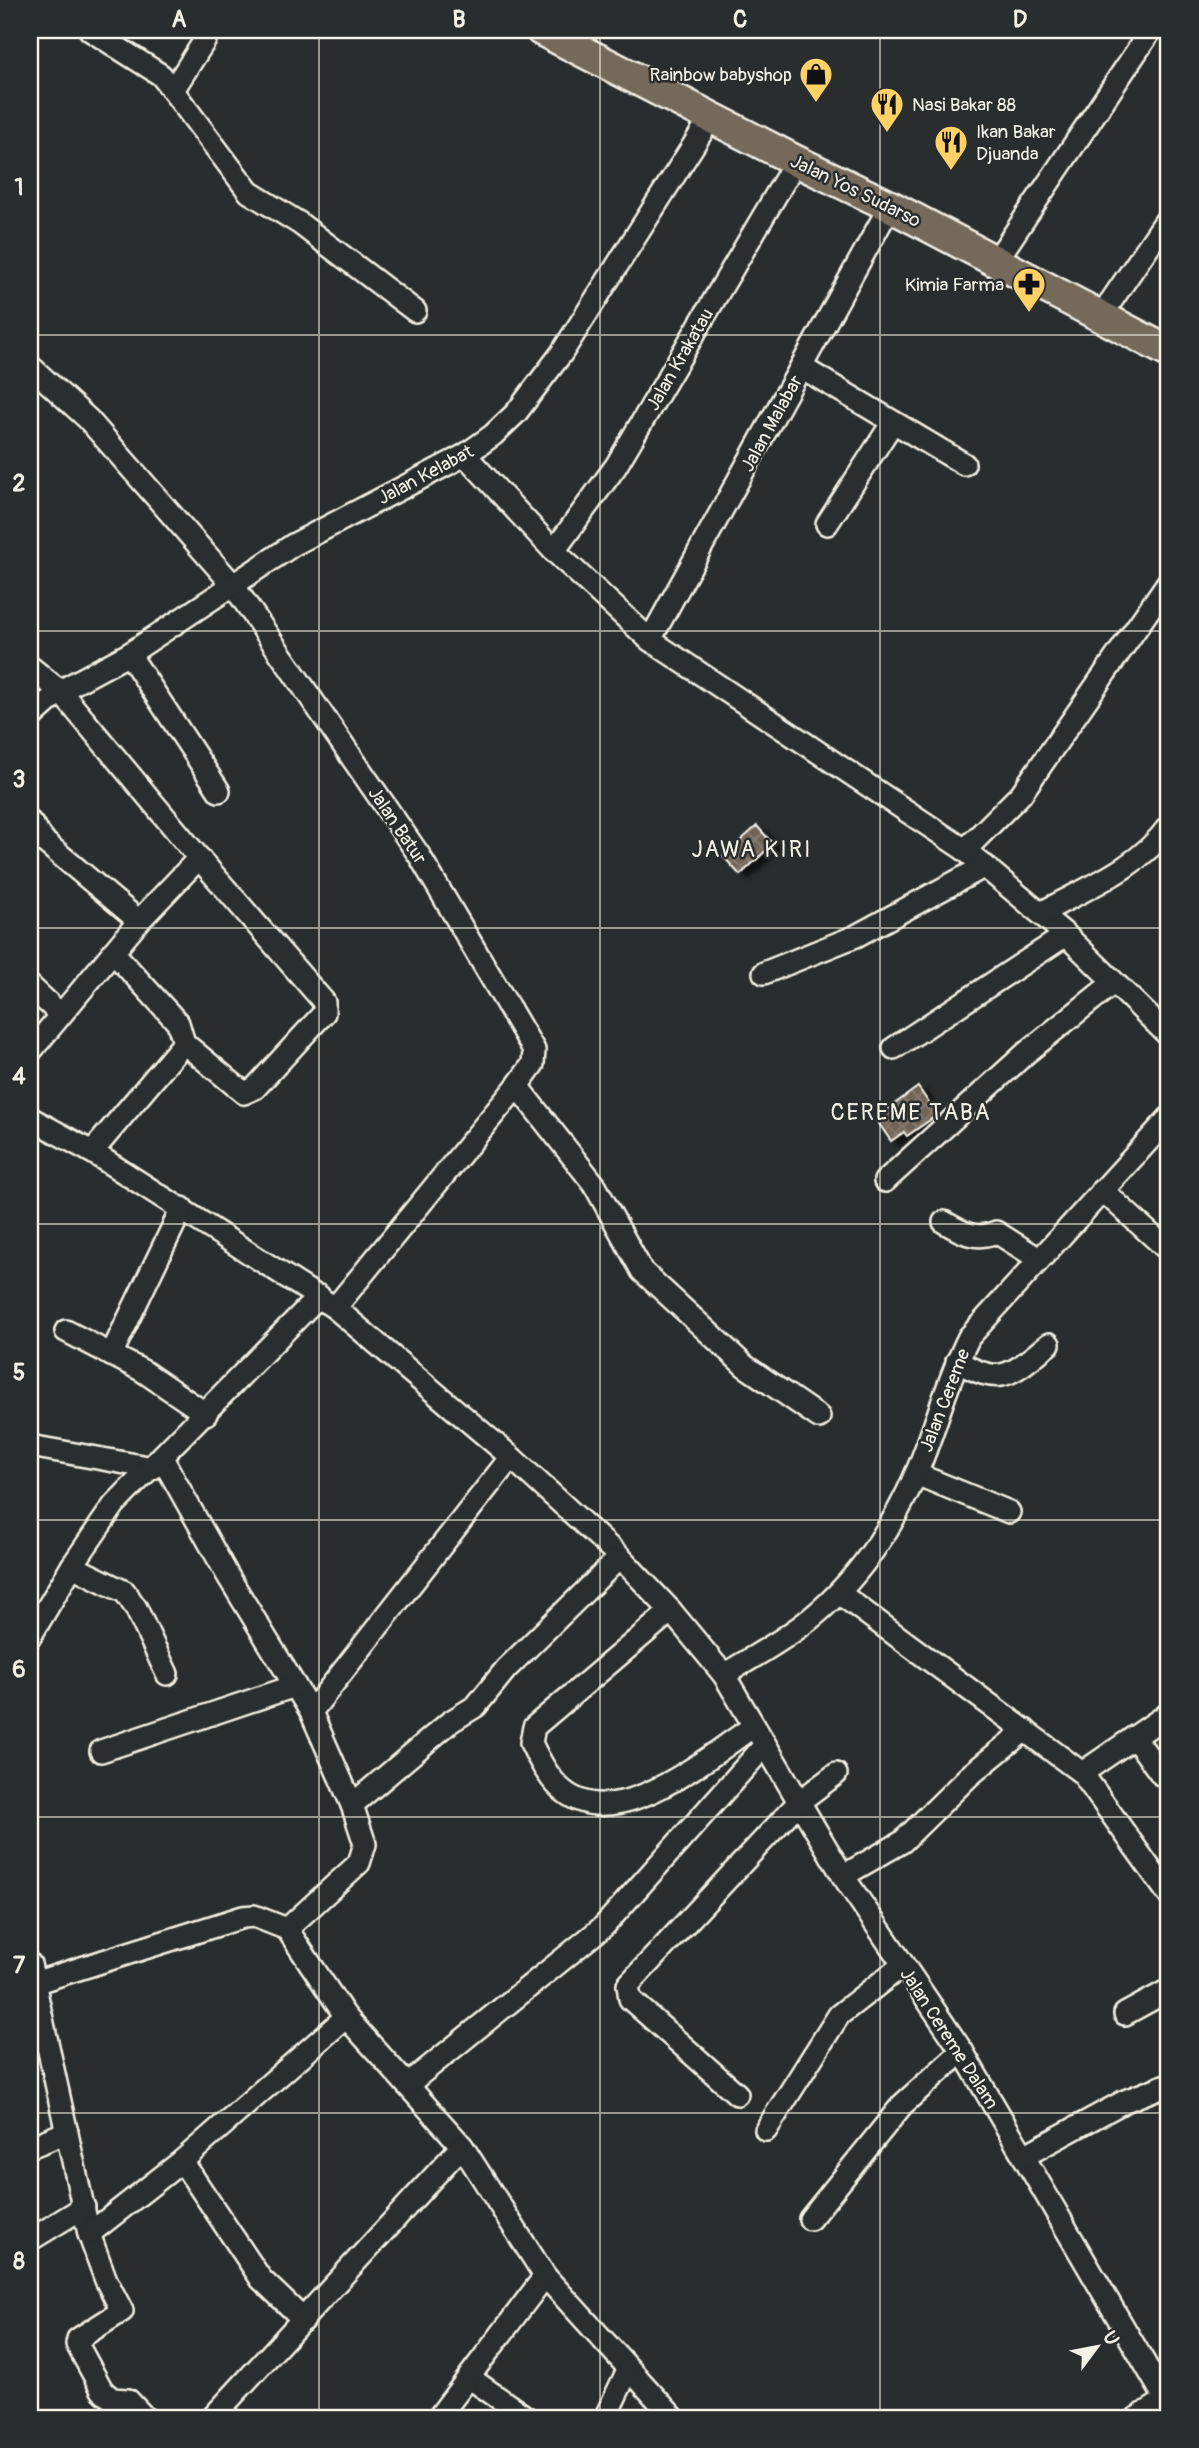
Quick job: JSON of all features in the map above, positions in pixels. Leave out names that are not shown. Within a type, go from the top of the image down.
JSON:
[{"type":"highway","name":"Jalan Yos Sudarso","points":[[541,30],[796,161],[890,205],[1169,352]]},
{"type":"street","points":[[90,30],[150,65],[173,90],[234,176],[249,192],[299,223],[415,311]]},
{"type":"street","points":[[996,261],[1151,30]]},
{"type":"street","points":[[173,90],[205,40]]},
{"type":"street","name":"Jalan Kelabat","points":[[30,718],[60,691],[129,654],[332,522],[465,455],[494,435],[516,413],[561,354],[712,116]]},
{"type":"street","name":"Jalan Krakatau","points":[[554,551],[616,466],[796,161]]},
{"type":"street","name":"Jalan Malabar","points":[[650,640],[890,205]]},
{"type":"street","points":[[1101,316],[1169,216]]},
{"type":"street","name":"Jalan Batur","points":[[30,366],[88,419],[233,585],[419,855],[534,1049],[533,1064],[517,1086],[327,1302],[206,1414],[114,1506],[72,1566],[30,1637]]},
{"type":"street","points":[[801,367],[964,464]]},
{"type":"street","points":[[827,524],[893,422]]},
{"type":"street","points":[[465,455],[554,551],[650,640],[965,850],[1066,935],[1169,1036]]},
{"type":"street","points":[[965,850],[1021,794],[1169,581]]},
{"type":"street","points":[[129,654],[219,791]]},
{"type":"street","points":[[30,667],[60,691],[199,858],[319,993],[325,1009],[255,1088],[244,1093],[184,1043],[178,1023],[113,952]]},
{"type":"street","points":[[30,822],[46,843],[139,921]]},
{"type":"street","points":[[1041,913],[1137,860],[1156,844],[1169,826]]},
{"type":"street","points":[[30,1052],[139,921],[199,858]]},
{"type":"street","points":[[764,973],[867,931],[985,866]]},
{"type":"street","points":[[894,1048],[1066,935]]},
{"type":"street","points":[[885,1181],[1026,1053],[1113,983]]},
{"type":"street","points":[[30,986],[60,1014]]},
{"type":"street","points":[[92,1152],[184,1043]]},
{"type":"street","points":[[517,1086],[594,1184],[642,1271],[745,1366],[819,1417]]},
{"type":"street","name":"Jalan Cereme","points":[[723,1675],[793,1632],[839,1592],[878,1543],[916,1475],[957,1361],[977,1326],[1169,1118]]},
{"type":"street","name":"Jalan Cereme Dalam","points":[[31,1123],[92,1152],[327,1302],[511,1457],[620,1557],[671,1611],[723,1675],[843,1876],[962,2051],[1168,2403]]},
{"type":"street","points":[[1102,1190],[1169,1251]]},
{"type":"street","points":[[111,1355],[182,1208]]},
{"type":"street","points":[[944,1222],[967,1235],[988,1236],[996,1232],[1039,1259]]},
{"type":"street","points":[[66,1331],[143,1371],[206,1414]]},
{"type":"street","points":[[957,1361],[981,1375],[1002,1375],[1017,1370],[1049,1344]]},
{"type":"street","points":[[30,1446],[157,1463],[311,1712],[352,1805],[365,1844],[359,1863],[287,1929]]},
{"type":"street","points":[[311,1712],[511,1457]]},
{"type":"street","points":[[916,1475],[1009,1512]]},
{"type":"street","points":[[352,1805],[450,1722],[476,1706],[506,1669],[620,1557]]},
{"type":"street","points":[[72,1566],[125,1592],[136,1608],[167,1674]]},
{"type":"street","points":[[839,1592],[1082,1773],[1169,1895]]},
{"type":"street","points":[[671,1611],[534,1727],[531,1743],[559,1788],[592,1805],[629,1803],[684,1773],[754,1726]]},
{"type":"street","points":[[101,1751],[295,1686]]},
{"type":"street","points":[[1082,1773],[1168,1714]]},
{"type":"street","points":[[843,1876],[902,1842],[969,1776],[1025,1730]]},
{"type":"street","points":[[1135,1737],[1162,1775]]},
{"type":"street","points":[[407,2085],[604,1926],[765,1745]]},
{"type":"street","points":[[737,2094],[630,1999],[628,1985],[799,1802],[836,1774]]},
{"type":"street","points":[[145,2418],[128,2400],[111,2399],[102,2390],[77,2344],[78,2339],[122,2311],[106,2280],[89,2234],[32,1974],[254,1916],[287,1929],[346,2017],[462,2146],[545,2276],[674,2418]]},
{"type":"street","points":[[766,2130],[839,2015],[903,1965]]},
{"type":"street","points":[[1125,2014],[1169,1990]]},
{"type":"street","points":[[89,2234],[182,2161],[346,2017]]},
{"type":"street","points":[[810,2219],[902,2105],[962,2051]]},
{"type":"street","points":[[1024,2156],[1125,2101],[1169,2084]]},
{"type":"street","points":[[30,2147],[67,2132]]},
{"type":"street","points":[[215,2418],[462,2146]]},
{"type":"street","points":[[182,2161],[261,2279],[304,2320]]},
{"type":"street","points":[[30,2240],[84,2207]]},
{"type":"street","points":[[438,2418],[545,2276]]},
{"type":"street","points":[[605,2418],[628,2370]]},
{"type":"street","points":[[470,2378],[527,2418]]},
{"type":"street","points":[[1137,2418],[1168,2403]]},
{"type":"building","points":[[757,826],[773,844],[740,875],[723,856]]},
{"type":"building","points":[[918,1087],[937,1115],[907,1136],[904,1132],[891,1141],[875,1118]]},
{"type":"place","name":"Rainbow babyshop","points":[[816,104]]},
{"type":"place","name":"Nasi Bakar 88","points":[[887,134]]},
{"type":"place","name":"Ikan Bakar Djuanda","points":[[951,172]]},
{"type":"place","name":"Kimia Farma","points":[[1029,314]]},
{"type":"district","name":"JAWA KIRI","points":[[752,849]]},
{"type":"district","name":"CEREME TABA","points":[[911,1112]]}]
